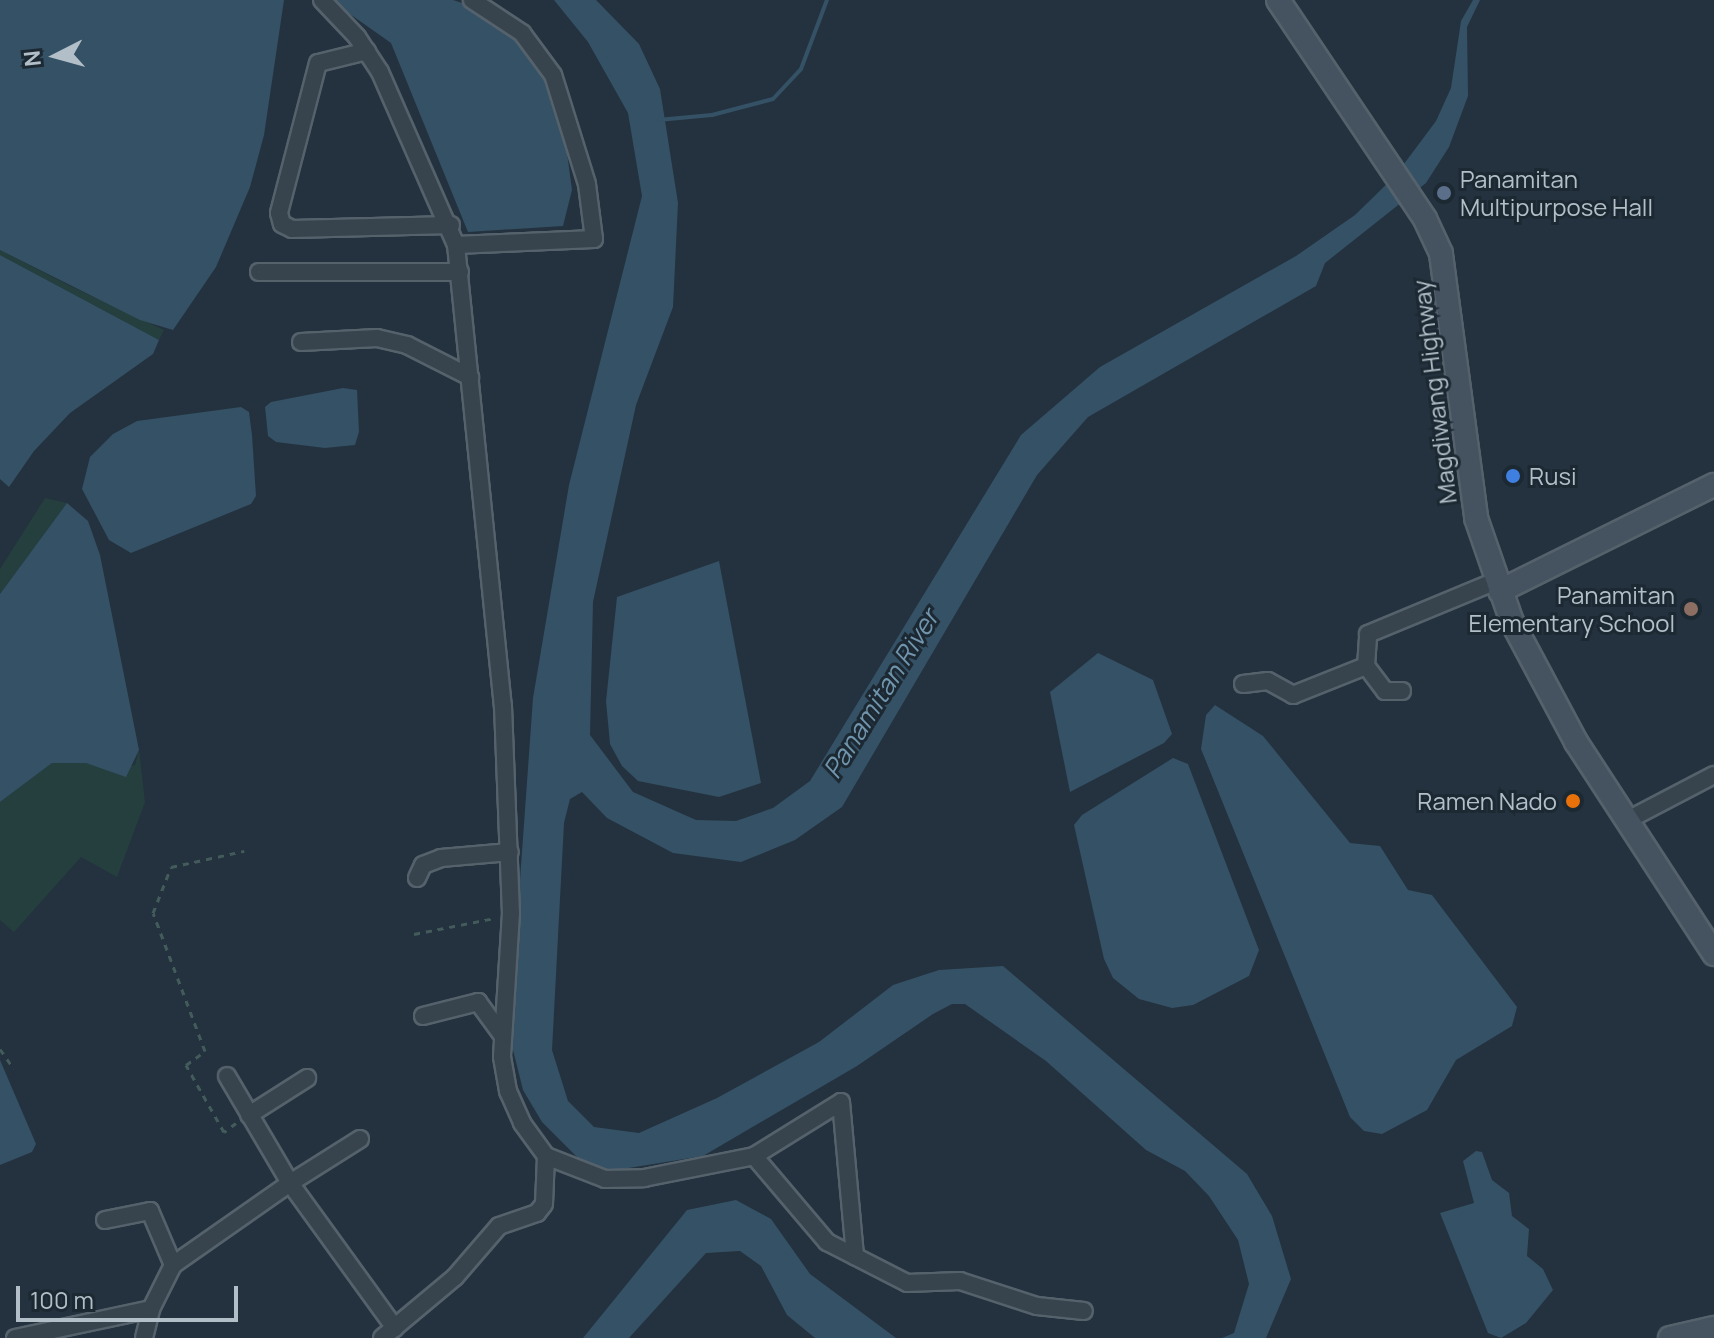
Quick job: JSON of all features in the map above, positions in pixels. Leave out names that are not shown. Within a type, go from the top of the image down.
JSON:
[{"type":"main road","name":"Magdiwang Highway","points":[[1278,0],[1413,201],[1444,263],[1464,455],[1476,518],[1498,586],[1546,689],[1626,821],[1714,954]]},
{"type":"main road","points":[[1498,586],[1714,485]]},
{"type":"main road","points":[[1670,1338],[1714,1328]]},
{"type":"street","points":[[227,1076],[290,1183],[388,1333],[455,1277],[499,1226],[537,1213],[544,1204],[546,1156],[508,1091],[502,1035],[511,913],[496,609],[456,245],[451,225],[367,51],[322,0]]},
{"type":"street","points":[[456,245],[594,239],[587,184],[553,75],[522,33],[472,0]]},
{"type":"street","points":[[367,51],[318,63],[279,213],[282,224],[292,229],[451,225]]},
{"type":"street","points":[[259,272],[460,272]]},
{"type":"street","points":[[301,342],[377,338],[407,345],[470,377]]},
{"type":"street","points":[[1402,691],[1385,691],[1366,666],[1368,634],[1498,586]]},
{"type":"street","points":[[1243,684],[1268,681],[1293,695],[1366,666]]},
{"type":"street","points":[[1626,821],[1714,775]]},
{"type":"street","points":[[417,878],[423,865],[441,858],[510,852]]},
{"type":"street","points":[[423,1016],[478,1002],[502,1035]]},
{"type":"street","points":[[249,1115],[307,1078]]},
{"type":"street","points":[[546,1156],[605,1179],[644,1178],[754,1156],[841,1102],[855,1256]]},
{"type":"street","points":[[144,1338],[151,1309],[173,1265],[290,1183],[360,1139]]},
{"type":"street","points":[[754,1156],[827,1242],[907,1283],[960,1281],[1037,1306],[1084,1311]]},
{"type":"street","points":[[105,1220],[150,1211],[173,1265]]},
{"type":"street","points":[[15,1338],[151,1309]]},
{"type":"path","points":[[244,851],[171,867],[153,913],[205,1051],[186,1065],[224,1132],[249,1115]]},
{"type":"path","points":[[414,934],[511,913]]},
{"type":"path","points":[[0,1049],[14,1069]]},
{"type":"green space","points":[[0,250],[164,330],[159,340],[0,255]]},
{"type":"green space","points":[[45,498],[67,503],[0,594],[0,569]]},
{"type":"green space","points":[[139,750],[145,802],[117,877],[81,857],[14,932],[0,920],[0,802],[52,763],[86,763],[115,770],[135,765]]},
{"type":"water","points":[[0,0],[284,0],[264,135],[250,187],[216,267],[173,330],[140,320],[0,250]]},
{"type":"water","points":[[330,0],[453,0],[490,12],[546,77],[566,145],[572,190],[563,226],[468,232],[391,43]]},
{"type":"water","name":"Panamitan River","points":[[554,0],[596,0],[639,44],[660,89],[678,203],[673,307],[636,405],[593,602],[590,735],[633,792],[696,820],[736,821],[773,808],[810,781],[1021,435],[1100,367],[1296,256],[1355,215],[1395,176],[1436,121],[1451,88],[1461,21],[1473,0],[1480,0],[1467,27],[1468,96],[1449,147],[1426,183],[1325,263],[1316,286],[1088,417],[1037,475],[842,807],[795,840],[741,862],[673,853],[607,818],[582,792],[570,799],[564,823],[552,1050],[568,1101],[594,1127],[639,1133],[717,1098],[819,1042],[893,985],[939,970],[1003,966],[1247,1174],[1272,1216],[1291,1279],[1266,1338],[1222,1338],[1234,1333],[1249,1284],[1238,1240],[1209,1196],[1185,1171],[1146,1150],[1046,1061],[965,1004],[952,1004],[933,1014],[857,1066],[703,1156],[610,1171],[584,1164],[542,1122],[523,1090],[509,1034],[533,698],[569,485],[642,196],[628,113],[588,42]]},
{"type":"water","points":[[0,255],[159,340],[153,354],[70,413],[34,451],[9,487],[0,479]]},
{"type":"water","points":[[343,388],[357,390],[359,432],[355,445],[325,448],[276,442],[268,436],[265,407],[271,402]]},
{"type":"water","points":[[241,407],[249,412],[252,435],[256,496],[251,504],[131,553],[109,540],[82,489],[90,457],[113,434],[137,421]]},
{"type":"water","points":[[67,503],[88,521],[100,555],[139,750],[126,777],[86,763],[52,763],[0,802],[0,594]]},
{"type":"water","points":[[719,561],[761,783],[719,797],[638,781],[622,766],[610,744],[606,701],[617,597]]},
{"type":"water","points":[[1098,653],[1153,680],[1172,734],[1164,743],[1070,792],[1050,692]]},
{"type":"water","points":[[1215,705],[1263,736],[1350,843],[1380,846],[1408,890],[1432,895],[1517,1007],[1512,1026],[1456,1060],[1427,1110],[1382,1134],[1364,1131],[1350,1117],[1201,749],[1206,715]]},
{"type":"water","points":[[1173,758],[1188,764],[1259,950],[1249,976],[1193,1005],[1172,1008],[1139,999],[1113,978],[1104,959],[1074,825],[1082,815]]},
{"type":"water","points":[[0,1060],[36,1144],[32,1152],[0,1165]]},
{"type":"water","points":[[1476,1151],[1482,1152],[1492,1180],[1509,1193],[1512,1216],[1529,1229],[1527,1256],[1543,1269],[1553,1290],[1526,1323],[1501,1338],[1488,1333],[1440,1213],[1474,1203],[1463,1161]]},
{"type":"water","points":[[736,1200],[771,1219],[810,1274],[896,1338],[815,1338],[787,1315],[761,1266],[740,1251],[706,1253],[629,1338],[583,1338],[687,1210]]},
{"type":"waterway","points":[[658,120],[712,115],[773,99],[801,69],[827,0]]},
{"type":"place","name":"Panamitan Multipurpose Hall","points":[[1444,193]]},
{"type":"place","name":"Rusi","points":[[1513,476]]},
{"type":"place","name":"Panamitan Elementary School","points":[[1691,609]]},
{"type":"place","name":"Ramen Nado","points":[[1573,801]]}]
